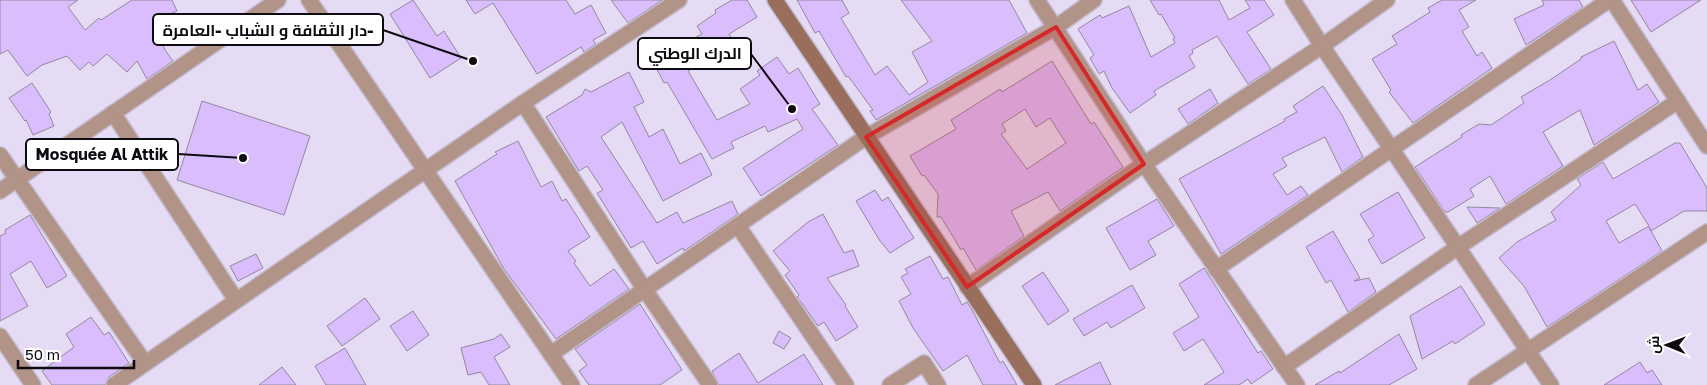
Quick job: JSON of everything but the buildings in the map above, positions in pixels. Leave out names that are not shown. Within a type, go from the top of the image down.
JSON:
[{"type":"main road","points":[[775,0],[1034,385]]},
{"type":"street","points":[[0,191],[278,0]]},
{"type":"street","points":[[309,0],[572,385]]},
{"type":"street","points":[[114,385],[523,102],[679,0]]},
{"type":"street","points":[[1037,0],[1144,164],[1297,385]]},
{"type":"street","points":[[551,354],[866,137],[1056,27],[1094,0]]},
{"type":"street","points":[[1293,0],[1322,46],[1551,385]]},
{"type":"street","points":[[967,287],[1144,164],[1322,46],[1387,0]]},
{"type":"street","points":[[1216,269],[1610,0],[1707,146]]},
{"type":"street","points":[[1284,367],[1458,247],[1678,101]]},
{"type":"street","points":[[523,102],[645,290],[710,385]]},
{"type":"street","points":[[113,113],[236,300]]},
{"type":"street","points":[[0,154],[145,363]]},
{"type":"street","points":[[738,226],[846,385]]},
{"type":"street","points":[[1476,385],[1707,232]]},
{"type":"street","points":[[0,336],[33,385]]},
{"type":"street","points":[[890,385],[924,362],[938,385]]},
{"type":"highlighted area","points":[[1056,27],[1144,164],[967,287],[866,137]]},
{"type":"place","name":"دار الثقافة و الشباب -العامرة-","points":[[473,61]]},
{"type":"place","name":"الدرك الوطني","points":[[792,109]]},
{"type":"place","name":"Mosquée Al Attik","points":[[243,158]]}]
